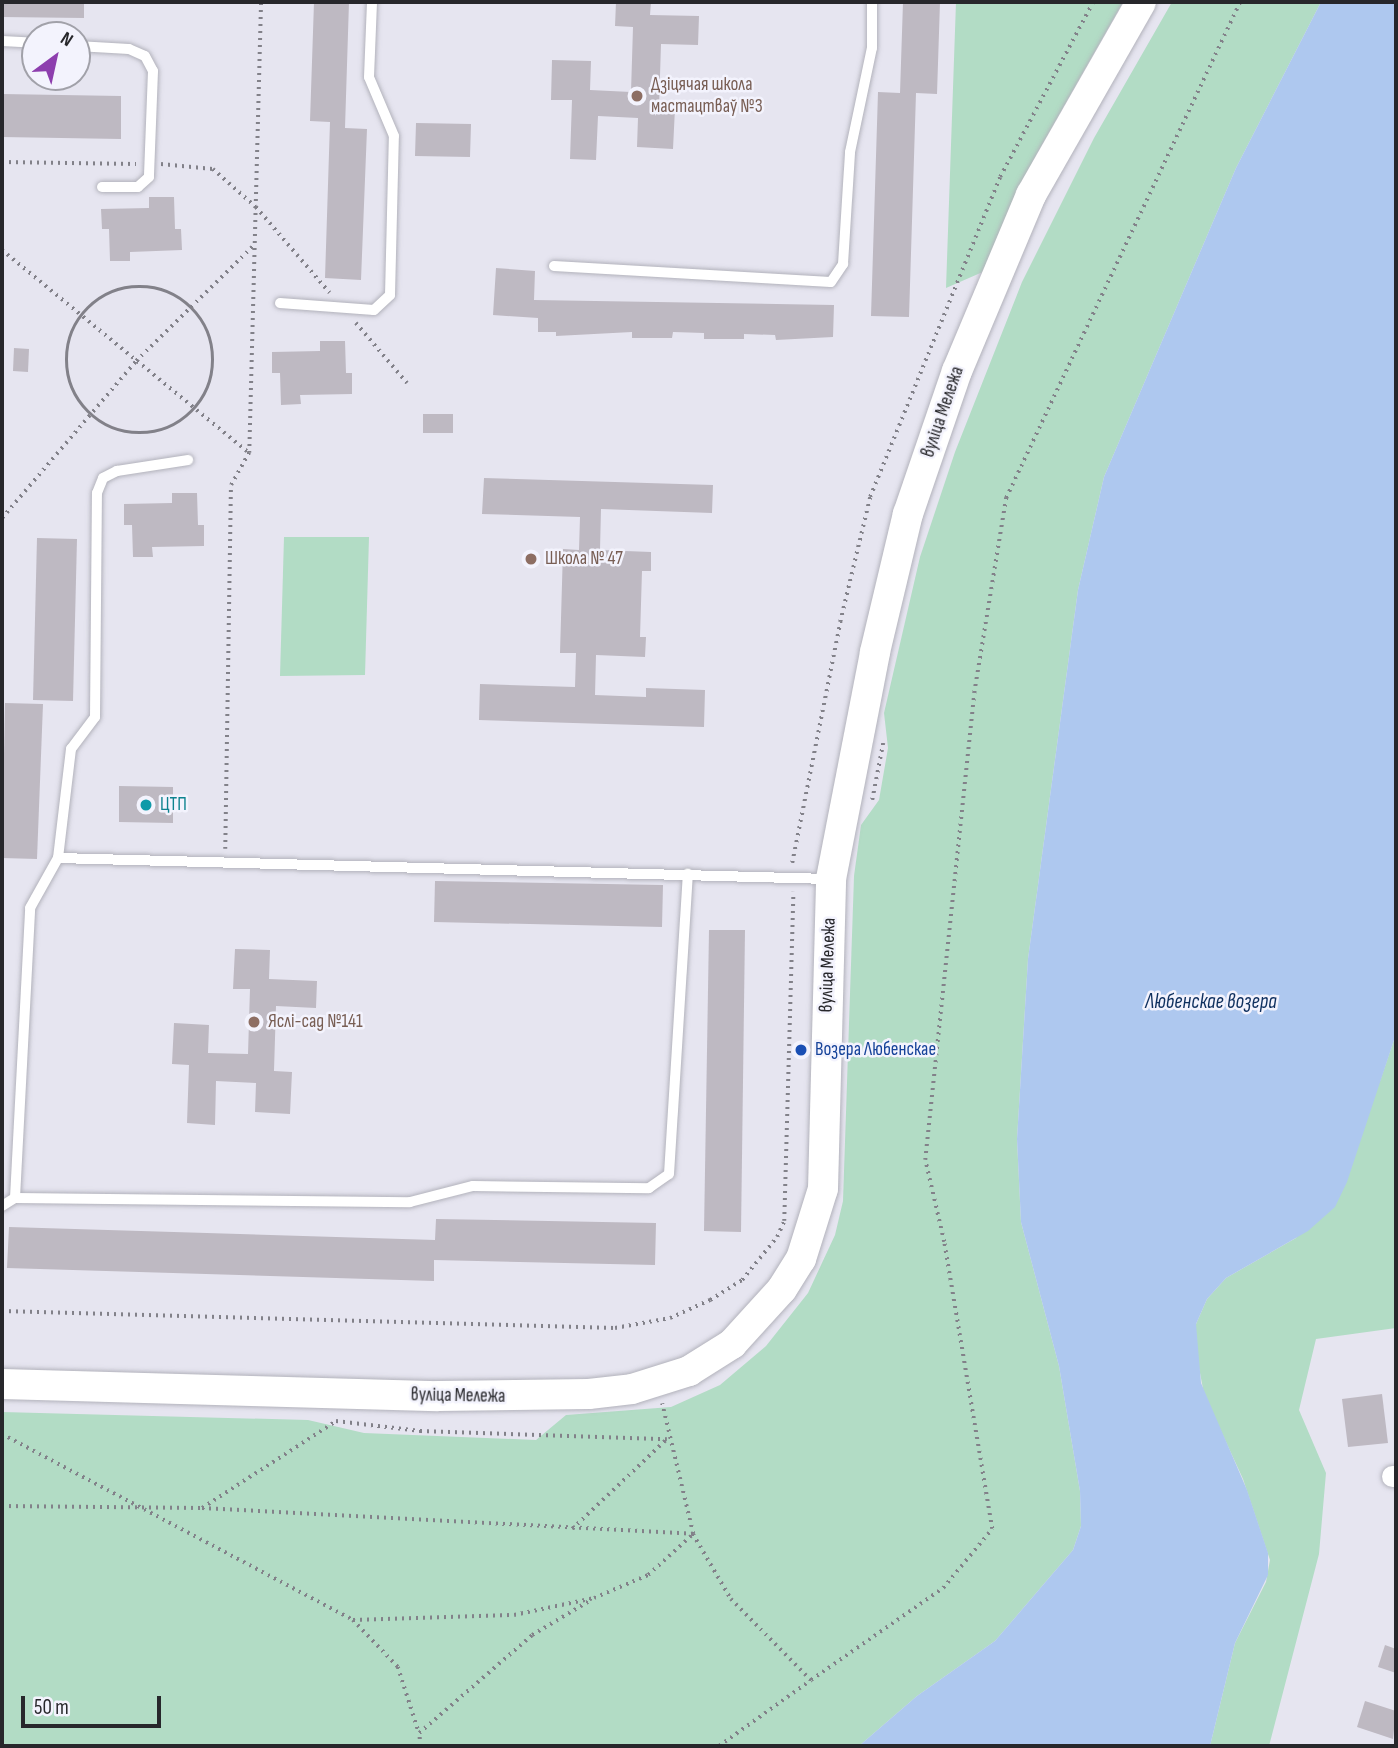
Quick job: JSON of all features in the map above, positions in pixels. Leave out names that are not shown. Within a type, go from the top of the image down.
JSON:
[{"type":"main road","name":"вуліца Мележа","points":[[2,1384],[133,1391],[551,1396],[632,1389],[668,1380],[710,1359],[732,1344],[782,1289],[801,1259],[814,1226],[823,1189],[831,879],[875,652],[908,514],[957,371],[1031,195],[1141,2]]},
{"type":"lane","points":[[280,303],[374,310],[390,295],[394,136],[369,77],[372,2]]},
{"type":"lane","points":[[554,266],[831,282],[843,264],[850,152],[872,48],[872,2]]},
{"type":"lane","points":[[2,41],[21,42]]},
{"type":"lane","points":[[91,47],[130,49],[145,56],[153,71],[149,177],[138,187],[102,187]]},
{"type":"lane","points":[[15,1198],[30,908],[58,858],[71,749],[95,717],[97,493],[103,478],[117,471],[188,460]]},
{"type":"lane","points":[[58,858],[831,879]]},
{"type":"lane","points":[[2,1206],[15,1198],[410,1202],[473,1186],[649,1188],[669,1174],[688,874]]},
{"type":"path","points":[[224,862],[231,485],[249,453],[261,2]]},
{"type":"path","points":[[2,162],[206,166],[256,207],[407,383]]},
{"type":"path","points":[[2,518],[136,361],[255,244]]},
{"type":"path","points":[[2,250],[249,453]]},
{"type":"path","points":[[134,287],[171,292],[192,307],[213,346],[214,369],[195,410],[171,427],[143,434],[114,429],[89,413],[74,392],[66,366],[69,340],[81,316],[99,298],[134,287]]},
{"type":"path","points":[[868,806],[880,768],[882,735]]},
{"type":"path","points":[[794,912],[804,912]]},
{"type":"path","points":[[791,1022],[802,1023]]},
{"type":"path","points":[[790,1072],[801,1072]]},
{"type":"path","points":[[419,1733],[531,1635],[594,1598],[648,1575],[693,1534],[667,1439],[661,1405],[674,1399]]},
{"type":"path","points":[[202,1508],[336,1421],[419,1431],[667,1439]]},
{"type":"path","points":[[2,1434],[353,1620],[398,1667],[419,1733],[420,1746]]},
{"type":"path","points":[[571,1530],[667,1439]]},
{"type":"path","points":[[353,1620],[514,1615],[594,1598]]},
{"type":"path","points":[[719,1746],[811,1680]]},
{"type":"green space","points":[[956,2],[1123,2],[1035,157],[985,271],[946,288]]},
{"type":"green space","points":[[1172,2],[1321,2],[1236,168],[1104,477],[1078,590],[1028,959],[1017,1139],[1021,1222],[1059,1366],[1080,1491],[1081,1526],[1073,1550],[995,1641],[917,1696],[859,1746],[2,1746],[2,1412],[308,1420],[364,1433],[536,1440],[566,1415],[671,1407],[720,1385],[766,1346],[808,1293],[835,1235],[843,1201],[854,876],[861,825],[879,800],[888,748],[884,713],[920,557],[955,452],[1022,282],[1094,138]]},
{"type":"green space","points":[[284,537],[369,537],[365,675],[280,676]]},
{"type":"green space","points":[[1396,1034],[1396,1328],[1316,1339],[1299,1410],[1326,1473],[1319,1554],[1269,1746],[1210,1746],[1235,1643],[1266,1582],[1270,1560],[1243,1479],[1204,1394],[1196,1352],[1196,1324],[1207,1299],[1226,1278],[1296,1238],[1380,1081]]},
{"type":"water","name":"Любенскае возера","points":[[1321,2],[1396,2],[1396,1034],[1347,1182],[1335,1207],[1308,1231],[1226,1278],[1207,1299],[1196,1324],[1201,1383],[1247,1490],[1268,1553],[1268,1575],[1235,1643],[1210,1746],[859,1746],[917,1696],[995,1641],[1073,1550],[1081,1526],[1080,1491],[1059,1366],[1021,1222],[1017,1139],[1028,959],[1078,590],[1104,477],[1236,168]]},
{"type":"building","points":[[2,2],[84,2],[84,18],[2,17]]},
{"type":"building","points":[[314,2],[349,2],[345,128],[367,129],[361,280],[325,278],[330,122],[310,121]]},
{"type":"building","points":[[616,2],[651,2],[650,15],[699,16],[698,45],[661,44],[659,108],[675,108],[673,149],[637,147],[638,118],[598,116],[596,160],[570,159],[572,100],[551,100],[552,60],[591,61],[590,90],[631,92],[633,27],[615,26]]},
{"type":"building","points":[[903,2],[940,2],[937,94],[916,93],[909,317],[871,316],[878,92],[900,93]]},
{"type":"building","points":[[2,94],[121,96],[121,139],[2,137]]},
{"type":"building","points":[[416,123],[471,124],[470,157],[415,156]]},
{"type":"building","points":[[149,197],[174,197],[175,229],[181,229],[182,250],[130,252],[130,261],[110,261],[109,229],[102,229],[101,209],[149,208]]},
{"type":"building","points":[[496,268],[535,271],[534,300],[834,305],[833,337],[776,340],[775,335],[744,334],[744,339],[704,339],[704,333],[673,332],[672,338],[632,338],[632,332],[556,336],[556,332],[538,332],[538,318],[493,315]]},
{"type":"building","points":[[320,341],[345,341],[346,373],[352,373],[352,394],[300,395],[301,404],[281,405],[280,373],[272,373],[272,352],[320,351]]},
{"type":"building","points":[[14,348],[29,349],[28,372],[13,371]]},
{"type":"building","points":[[423,414],[453,414],[453,433],[423,433]]},
{"type":"building","points":[[484,478],[713,485],[712,513],[601,509],[600,550],[651,552],[651,571],[642,571],[640,637],[646,637],[645,657],[596,655],[595,695],[646,697],[646,688],[705,690],[704,727],[479,720],[480,684],[575,687],[576,653],[560,653],[563,549],[579,550],[580,517],[482,514]]},
{"type":"building","points":[[172,493],[197,493],[198,525],[204,525],[204,546],[152,547],[153,557],[133,557],[132,525],[124,525],[124,504],[172,503]]},
{"type":"building","points":[[37,538],[77,539],[73,701],[33,700]]},
{"type":"building","points":[[5,703],[43,704],[37,859],[2,858]]},
{"type":"building","name":"ЦТП","points":[[119,786],[173,787],[173,823],[119,822]]},
{"type":"building","points":[[435,881],[663,885],[662,927],[434,922]]},
{"type":"building","points":[[709,930],[745,930],[741,1232],[704,1231]]},
{"type":"building","points":[[235,949],[270,950],[269,979],[317,981],[316,1008],[276,1006],[274,1071],[292,1072],[290,1114],[255,1112],[256,1083],[216,1081],[215,1125],[187,1123],[189,1065],[172,1064],[174,1023],[209,1025],[208,1053],[248,1054],[250,989],[233,989]]},
{"type":"building","points":[[436,1219],[656,1223],[655,1265],[434,1260],[434,1281],[7,1268],[9,1227],[435,1240]]},
{"type":"building","points":[[1382,1394],[1388,1443],[1348,1447],[1342,1399]]},
{"type":"building","points":[[1385,1645],[1396,1649],[1396,1673],[1378,1667]]},
{"type":"building","points":[[1365,1701],[1396,1711],[1393,1739],[1357,1727]]},
{"type":"place","name":"Дзіцячая школа мастацтваў №3","points":[[637,96]]},
{"type":"place","name":"Школа № 47","points":[[531,559]]},
{"type":"place","name":"ЦТП","points":[[146,805]]},
{"type":"place","name":"Яслі-сад №141","points":[[254,1022]]},
{"type":"place","name":"Возера Любенскае","points":[[801,1050]]}]
